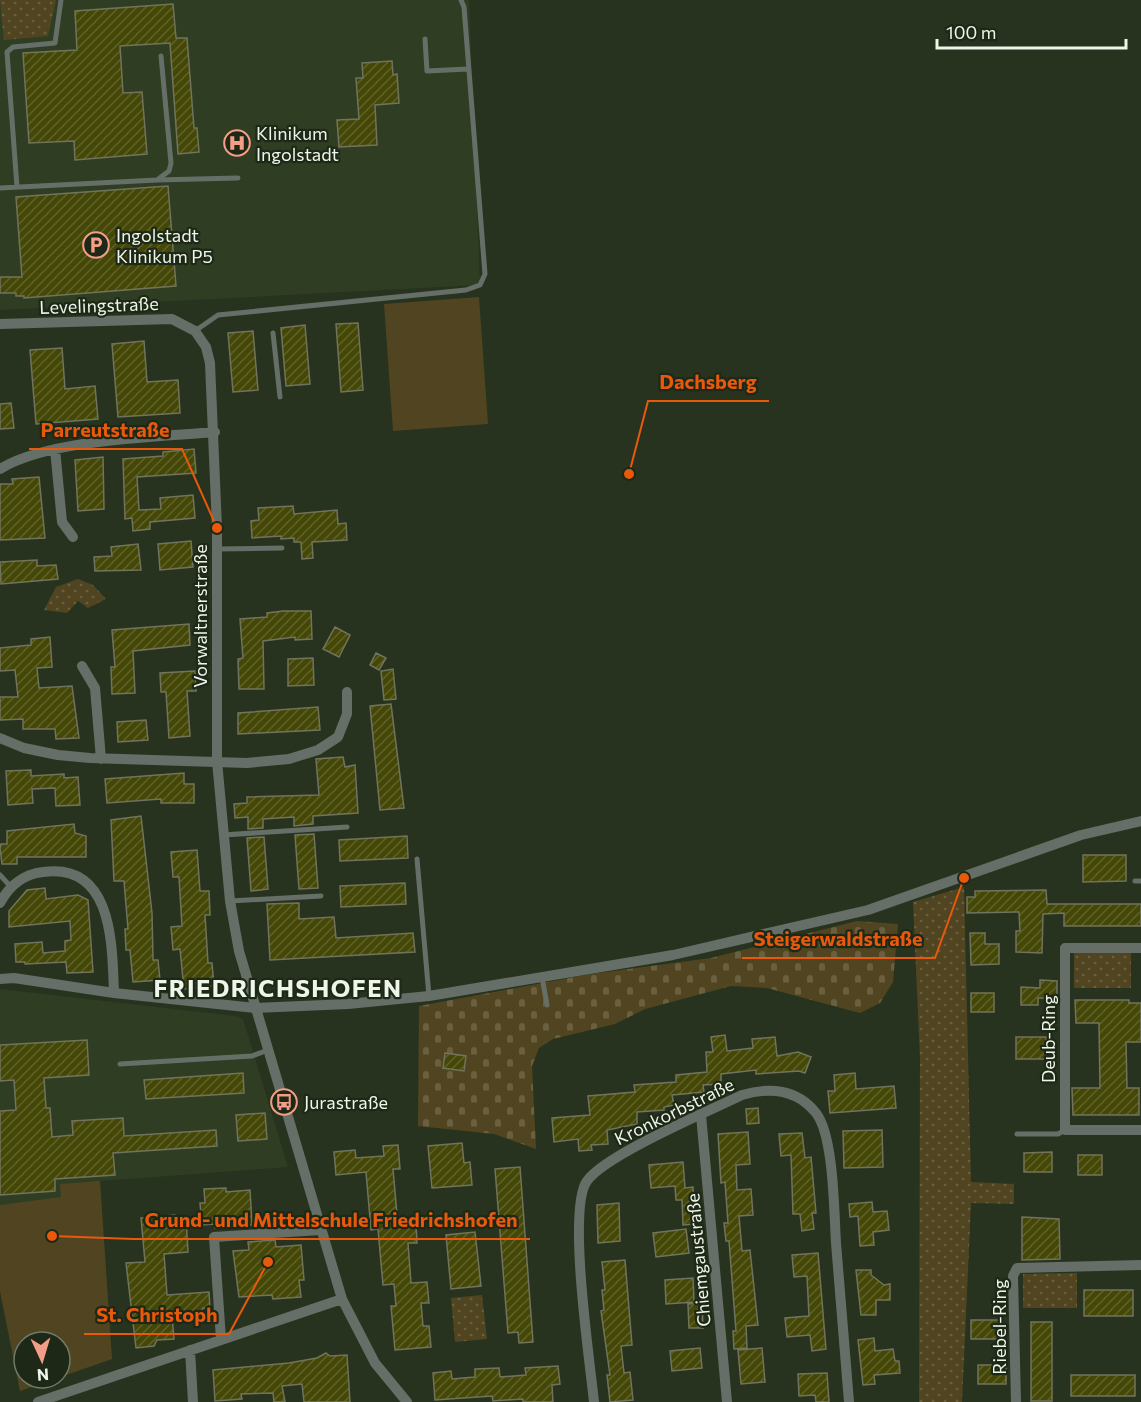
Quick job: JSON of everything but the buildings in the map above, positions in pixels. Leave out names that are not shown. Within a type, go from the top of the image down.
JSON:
[{"type":"street","name":"Levelingstraße","points":[[0,324],[172,319],[195,331]]},
{"type":"street","name":"Vorwaltnerstraße","points":[[195,331],[206,347],[210,363],[215,432],[217,761]]},
{"type":"street","points":[[0,469],[29,456],[55,449],[215,432]]},
{"type":"street","points":[[55,449],[62,522],[73,537]]},
{"type":"street","points":[[82,666],[95,688],[101,759]]},
{"type":"street","points":[[0,738],[24,748],[58,755],[101,759],[247,763],[290,759],[318,750],[338,737],[347,714],[347,692]]},
{"type":"street","points":[[217,761],[222,835],[230,901],[239,951],[255,1008],[342,1299],[375,1363],[404,1401]]},
{"type":"street","points":[[0,979],[14,978],[114,993],[255,1008],[348,1004],[429,996],[728,944],[868,910],[1107,827],[1141,821]]},
{"type":"street","points":[[0,903],[11,887],[27,876],[53,871],[67,873],[89,886],[99,897],[109,923],[114,993]]},
{"type":"street","name":"Deub-Ring","points":[[1065,1130],[1065,948],[1141,948]]},
{"type":"street","points":[[0,968],[14,978]]},
{"type":"street","name":"Kronkorbstraße","points":[[594,1402],[578,1221],[585,1183],[609,1162],[742,1095],[757,1091],[779,1090],[798,1098],[816,1113],[823,1128],[828,1157],[849,1402]]},
{"type":"street","name":"Chiemgaustraße","points":[[701,1115],[727,1402]]},
{"type":"street","points":[[1065,1130],[1141,1130]]},
{"type":"street","points":[[220,1339],[214,1237],[320,1230]]},
{"type":"street","name":"Riebel-Ring","points":[[1016,1402],[1013,1276],[1017,1268],[1141,1265]]},
{"type":"street","points":[[38,1402],[342,1299]]},
{"type":"street","points":[[190,1350],[193,1402]]},
{"type":"lane","points":[[17,187],[6,52],[13,47],[55,43],[61,0]]},
{"type":"lane","points":[[195,331],[218,315],[466,290],[480,285],[484,274],[461,0]]},
{"type":"lane","points":[[425,39],[427,71],[468,69]]},
{"type":"lane","points":[[161,56],[171,163],[169,171],[173,180]]},
{"type":"lane","points":[[157,180],[169,171]]},
{"type":"lane","points":[[0,188],[238,178]]},
{"type":"lane","points":[[273,333],[280,397]]},
{"type":"lane","points":[[217,549],[282,548]]},
{"type":"lane","points":[[222,835],[347,827]]},
{"type":"lane","points":[[417,859],[429,996]]},
{"type":"lane","points":[[0,875],[11,887]]},
{"type":"lane","points":[[230,901],[321,896]]},
{"type":"lane","points":[[542,976],[547,1005]]},
{"type":"lane","points":[[120,1064],[252,1056],[268,1050]]},
{"type":"lane","points":[[1017,1134],[1058,1134],[1065,1130]]},
{"type":"shaded area","name":"Klinikum Ingolstadt","points":[[0,0],[469,0],[480,285],[0,310]]},
{"type":"shaded area","points":[[0,989],[235,1016],[243,1019],[288,1167],[100,1181],[112,1359],[72,1373],[72,1330],[12,1330],[12,1351],[0,1291]]},
{"type":"green space","points":[[0,0],[56,0],[48,36],[4,40]]},
{"type":"green space","points":[[479,297],[488,424],[393,431],[384,304]]},
{"type":"green space","points":[[78,579],[93,585],[106,599],[88,608],[78,601],[67,613],[44,610],[56,587]]},
{"type":"green space","points":[[964,887],[971,1182],[1014,1184],[1014,1204],[971,1203],[962,1402],[919,1402],[920,1058],[913,902]]},
{"type":"green space","points":[[857,921],[898,924],[893,982],[880,1003],[860,1013],[767,988],[731,986],[645,1009],[615,1024],[553,1039],[539,1048],[532,1066],[536,1149],[494,1134],[418,1126],[419,1006],[591,974],[711,958]]},
{"type":"green space","points":[[1074,951],[1131,952],[1131,988],[1074,988]]},
{"type":"green space","points":[[100,1181],[112,1359],[72,1373],[72,1330],[12,1330],[12,1351],[0,1291],[0,1205],[61,1197],[60,1184]]},
{"type":"green space","points":[[1077,1273],[1077,1308],[1023,1308],[1023,1274]]},
{"type":"green space","points":[[482,1295],[487,1339],[455,1342],[451,1298]]},
{"type":"place","name":"Klinikum Ingolstadt","points":[[237,143]]},
{"type":"place","name":"Ingolstadt Klinikum P5","points":[[96,245]]},
{"type":"place","name":"Dachsberg","points":[[629,474]]},
{"type":"place","name":"Parreutstraße","points":[[217,528]]},
{"type":"place","name":"Steigerwaldstraße","points":[[964,878]]},
{"type":"place","name":"Jurastraße","points":[[284,1102]]},
{"type":"place","name":"Grund- und Mittelschule Friedrichshofen","points":[[52,1236]]},
{"type":"place","name":"St. Christoph","points":[[268,1262]]},
{"type":"district","name":"FRIEDRICHSHOFEN","points":[[278,987]]}]
